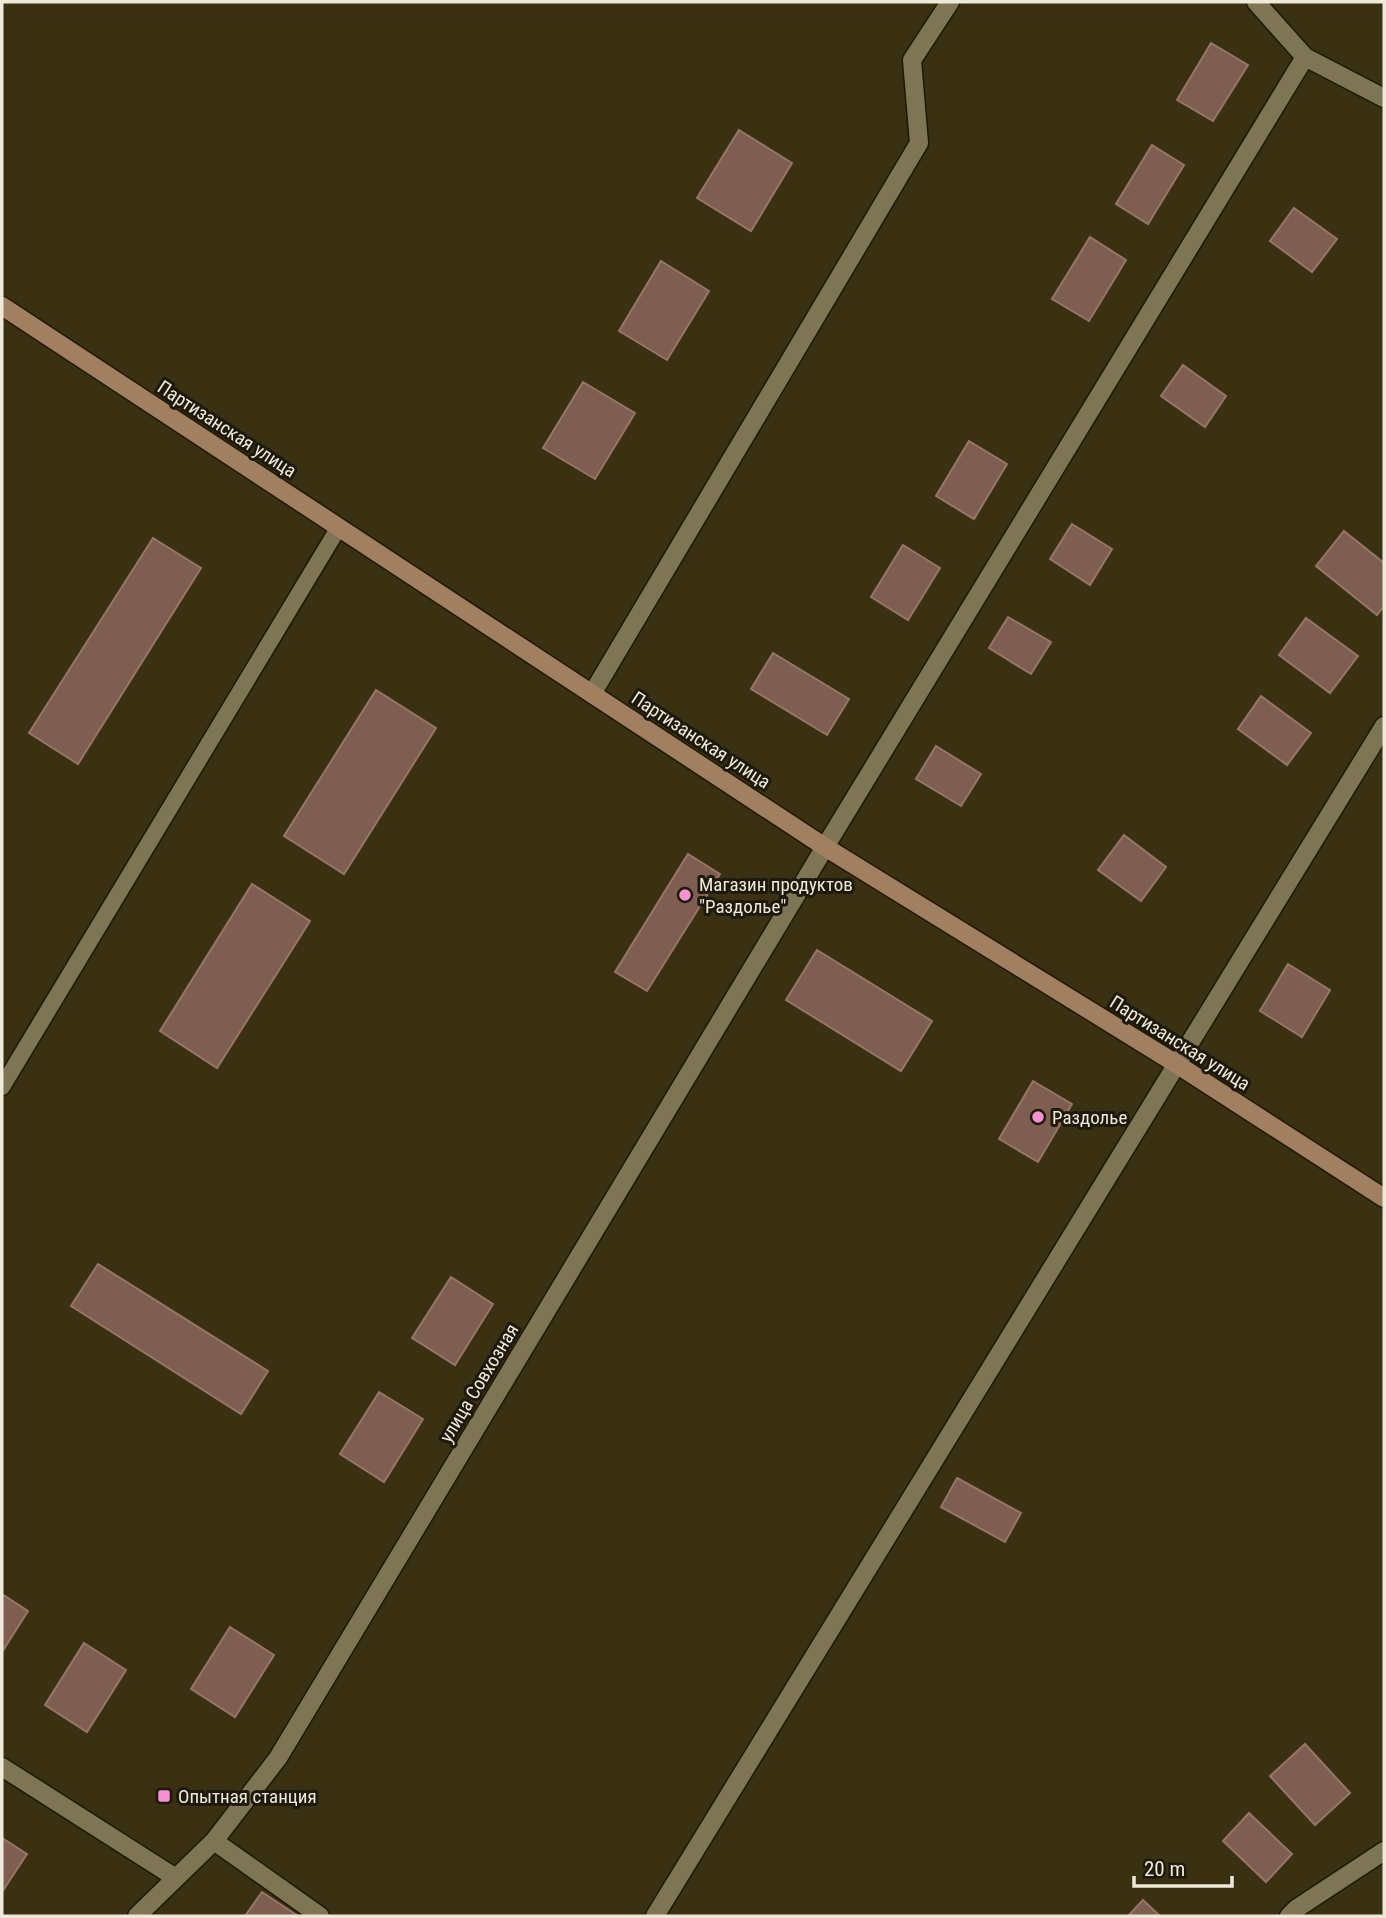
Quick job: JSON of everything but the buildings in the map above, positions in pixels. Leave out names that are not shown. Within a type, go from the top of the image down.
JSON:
[{"type":"street","points":[[592,694],[919,143],[912,60],[950,2]]},
{"type":"street","points":[[1256,2],[1305,57],[1384,98]]},
{"type":"street","name":"улица Совхозная","points":[[137,1916],[214,1841],[278,1758],[825,847],[1305,57]]},
{"type":"street","name":"Партизанская улица","points":[[2,306],[825,847],[1178,1065],[1384,1198]]},
{"type":"street","points":[[654,1916],[1384,726]]},
{"type":"street","points":[[2,1767],[176,1878]]},
{"type":"street","points":[[214,1841],[320,1916]]},
{"type":"street","points":[[1289,1916],[1384,1851]]},
{"type":"lane","points":[[2,1087],[339,527]]},
{"type":"place","name":"Магазин продуктов \"Раздолье\"","points":[[685,895]]},
{"type":"place","name":"Раздолье","points":[[1038,1117]]},
{"type":"place","name":"Опытная станция","points":[[164,1796]]}]
